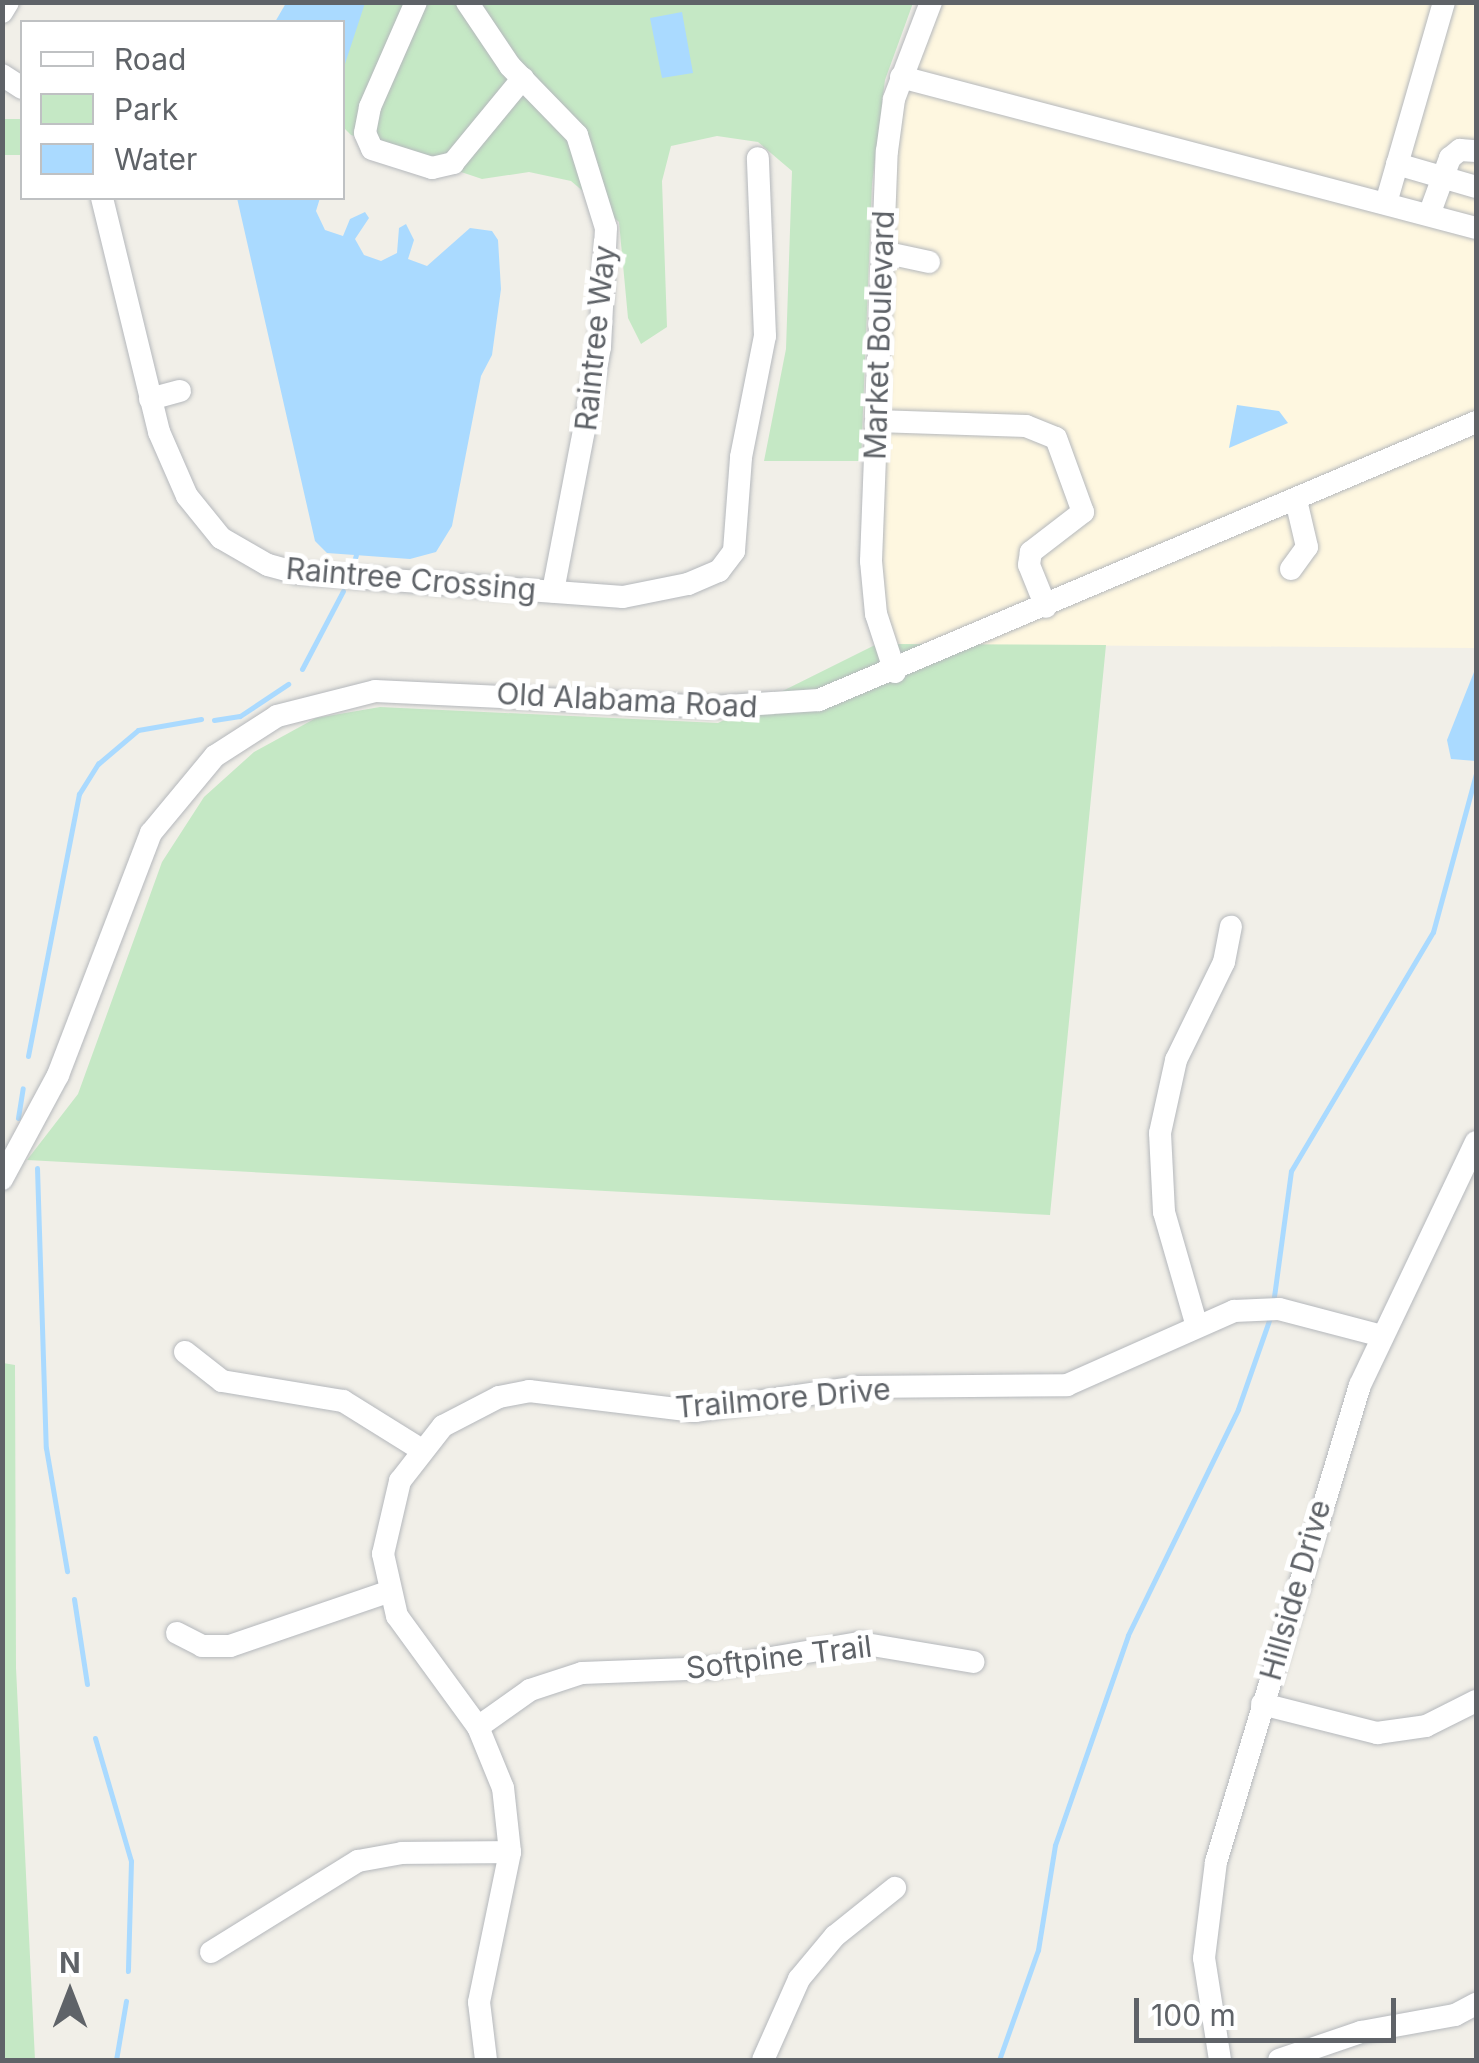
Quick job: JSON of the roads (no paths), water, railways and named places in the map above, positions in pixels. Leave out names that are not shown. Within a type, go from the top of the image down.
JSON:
[{"type":"street","points":[[2,12],[8,2]]},
{"type":"street","points":[[416,2],[370,107],[365,132],[372,148],[432,168],[453,163],[523,78]]},
{"type":"street","name":"Raintree Way","points":[[467,2],[523,78],[577,134],[596,181],[607,259],[600,347],[553,592]]},
{"type":"street","name":"Market Boulevard","points":[[895,672],[872,591],[886,152],[901,76],[931,2]]},
{"type":"street","points":[[1386,203],[1444,2]]},
{"type":"street","points":[[901,76],[1476,228]]},
{"type":"street","points":[[1429,215],[1456,152],[1476,151]]},
{"type":"street","name":"Raintree Crossing","points":[[102,200],[150,399],[172,467],[195,508],[222,538],[268,565],[553,592],[654,595],[730,562],[741,457],[766,336],[758,158]]},
{"type":"street","points":[[1397,164],[1476,186]]},
{"type":"street","points":[[883,252],[929,262]]},
{"type":"street","points":[[150,399],[180,391]]},
{"type":"street","points":[[876,421],[1026,426],[1056,438],[1083,512],[1031,552],[1029,565],[1046,607]]},
{"type":"street","name":"Old Alabama Road","points":[[2,1179],[58,1075],[151,834],[190,780],[246,734],[309,704],[376,691],[749,708],[820,700],[895,672],[1476,422]]},
{"type":"street","points":[[1291,569],[1307,547],[1296,500]]},
{"type":"street","points":[[1196,1323],[1164,1212],[1160,1133],[1176,1060],[1224,962],[1232,927]]},
{"type":"street","name":"Hillside Drive","points":[[1220,2060],[1207,2002],[1206,1919],[1262,1704],[1336,1450],[1382,1336],[1476,1142]]},
{"type":"street","name":"Trailmore Drive","points":[[486,2060],[479,2002],[510,1852],[503,1788],[478,1727],[410,1640],[388,1592],[387,1517],[420,1449],[468,1410],[529,1391],[695,1411],[857,1387],[1067,1385],[1112,1371],[1196,1323],[1234,1312],[1279,1309],[1382,1336]]},
{"type":"street","points":[[186,1352],[222,1381],[343,1400],[420,1449]]},
{"type":"street","points":[[177,1633],[202,1646],[230,1646],[388,1592]]},
{"type":"street","name":"Softpine Trail","points":[[478,1727],[530,1690],[582,1673],[713,1668],[860,1643],[973,1662]]},
{"type":"street","points":[[1262,1704],[1377,1732],[1426,1726],[1476,1701]]},
{"type":"street","points":[[211,1952],[358,1862],[402,1853],[510,1852]]},
{"type":"street","points":[[763,2060],[799,1979],[834,1936],[895,1888]]},
{"type":"street","points":[[1279,2060],[1361,2032],[1456,2015],[1476,2004]]},
{"type":"water","points":[[286,3],[365,3],[345,64],[345,20],[276,20]]},
{"type":"water","points":[[682,12],[693,73],[662,78],[650,18]]},
{"type":"water","points":[[237,200],[319,200],[316,211],[325,230],[343,236],[350,219],[365,212],[369,218],[355,239],[364,255],[381,261],[397,253],[399,228],[406,224],[414,240],[408,259],[427,266],[470,228],[492,231],[498,240],[501,289],[492,355],[481,376],[452,526],[436,552],[410,559],[327,553],[315,541]]},
{"type":"water","points":[[1237,405],[1279,411],[1288,423],[1229,448]]},
{"type":"water","points":[[1476,667],[1476,761],[1451,759],[1447,740]]},
{"type":"waterway","points":[[354,561],[356,555]]},
{"type":"waterway","points":[[302,669],[343,591]]},
{"type":"waterway","points":[[214,720],[240,716],[288,684]]},
{"type":"waterway","points":[[28,1056],[79,794],[98,764],[138,730],[201,719]]},
{"type":"waterway","points":[[1273,1304],[1291,1171],[1433,932],[1476,774]]},
{"type":"waterway","points":[[18,1118],[23,1088]]},
{"type":"waterway","points":[[37,1168],[46,1448],[67,1571]]},
{"type":"waterway","points":[[999,2060],[1038,1950],[1055,1845],[1128,1635],[1238,1409],[1271,1315]]},
{"type":"waterway","points":[[74,1599],[87,1684]]},
{"type":"waterway","points":[[95,1738],[131,1861],[128,1971]]},
{"type":"waterway","points":[[116,2060],[126,2001]]}]
